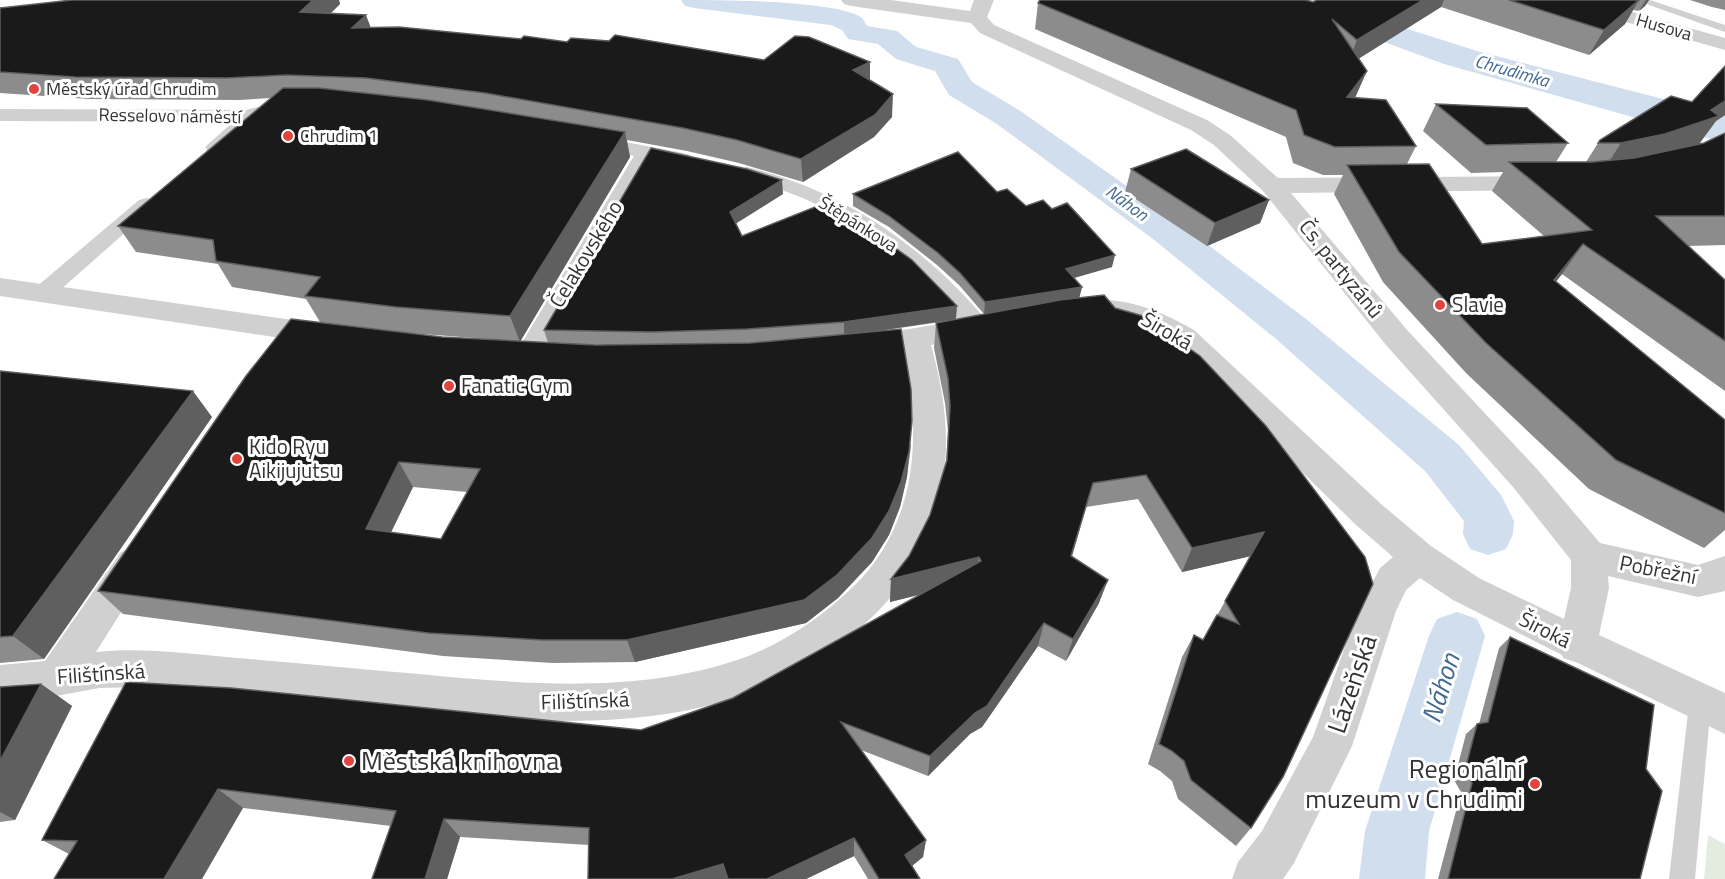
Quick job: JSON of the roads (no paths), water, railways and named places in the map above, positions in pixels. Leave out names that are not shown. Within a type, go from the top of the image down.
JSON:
[{"type":"street","points":[[851,0],[981,9]]},
{"type":"street","name":"Husova","points":[[1569,0],[1725,44]]},
{"type":"street","name":"Čs. partyzánů","points":[[981,9],[987,29],[1200,125],[1222,140],[1272,186],[1397,338],[1525,478],[1589,556]]},
{"type":"street","points":[[250,116],[271,107],[305,106]]},
{"type":"street","name":"Resselovo náměstí","points":[[0,115],[250,116]]},
{"type":"street","name":"Resselovo náměstí","points":[[200,159],[250,116]]},
{"type":"street","points":[[576,138],[697,162]]},
{"type":"street","name":"Čelakovského","points":[[527,356],[646,152]]},
{"type":"street","name":"Štěpánkova","points":[[726,168],[808,193],[859,220],[993,325]]},
{"type":"street","points":[[1272,186],[1562,182]]},
{"type":"street","points":[[43,293],[164,189]]},
{"type":"street","points":[[0,287],[351,339]]},
{"type":"street","name":"Široká","points":[[1052,314],[1097,309],[1127,311],[1156,320],[1184,337],[1368,514],[1429,565],[1502,608],[1577,646],[1713,709]]},
{"type":"street","points":[[832,349],[993,325]]},
{"type":"street","points":[[272,361],[304,332]]},
{"type":"street","name":"Filištínská","points":[[0,684],[30,682],[99,670],[140,669],[534,703],[663,697],[709,687],[751,673],[793,655],[830,631],[879,588],[901,555],[926,492],[930,459],[930,409],[914,338]]},
{"type":"street","points":[[58,676],[150,540]]},
{"type":"street","points":[[1577,646],[1590,588],[1589,556]]},
{"type":"street","name":"Pobřežní","points":[[1589,556],[1698,581],[1716,578],[1725,572]]},
{"type":"street","name":"Lázeňská","points":[[1255,879],[1278,847],[1331,746],[1377,610],[1393,579],[1429,565]]},
{"type":"lane","points":[[1640,0],[1725,29]]},
{"type":"lane","points":[[1682,879],[1713,709]]},
{"type":"water","name":"Chrudimka","points":[[1269,0],[1330,0],[1389,23],[1477,51],[1725,115],[1725,143],[1444,64]]},
{"type":"waterway","name":"Náhon","points":[[694,0],[837,17],[852,24],[858,33],[887,37],[906,53],[947,65],[960,88],[1008,117],[1166,231],[1291,329],[1442,458],[1483,509],[1489,521],[1488,534]]},
{"type":"waterway","name":"Náhon","points":[[1392,879],[1397,831],[1457,636]]},
{"type":"place","name":"Městský úřad Chrudim","points":[[34,89]]},
{"type":"place","name":"Chrudim 1","points":[[288,136]]},
{"type":"place","name":"Slavie","points":[[1440,305]]},
{"type":"place","name":"Fanatic Gym","points":[[449,386]]},
{"type":"place","name":"Kido Ryu Aikijujutsu","points":[[237,459]]},
{"type":"place","name":"Městská knihovna","points":[[349,761]]},
{"type":"place","name":"Regionální muzeum v Chrudimi","points":[[1535,784]]}]
